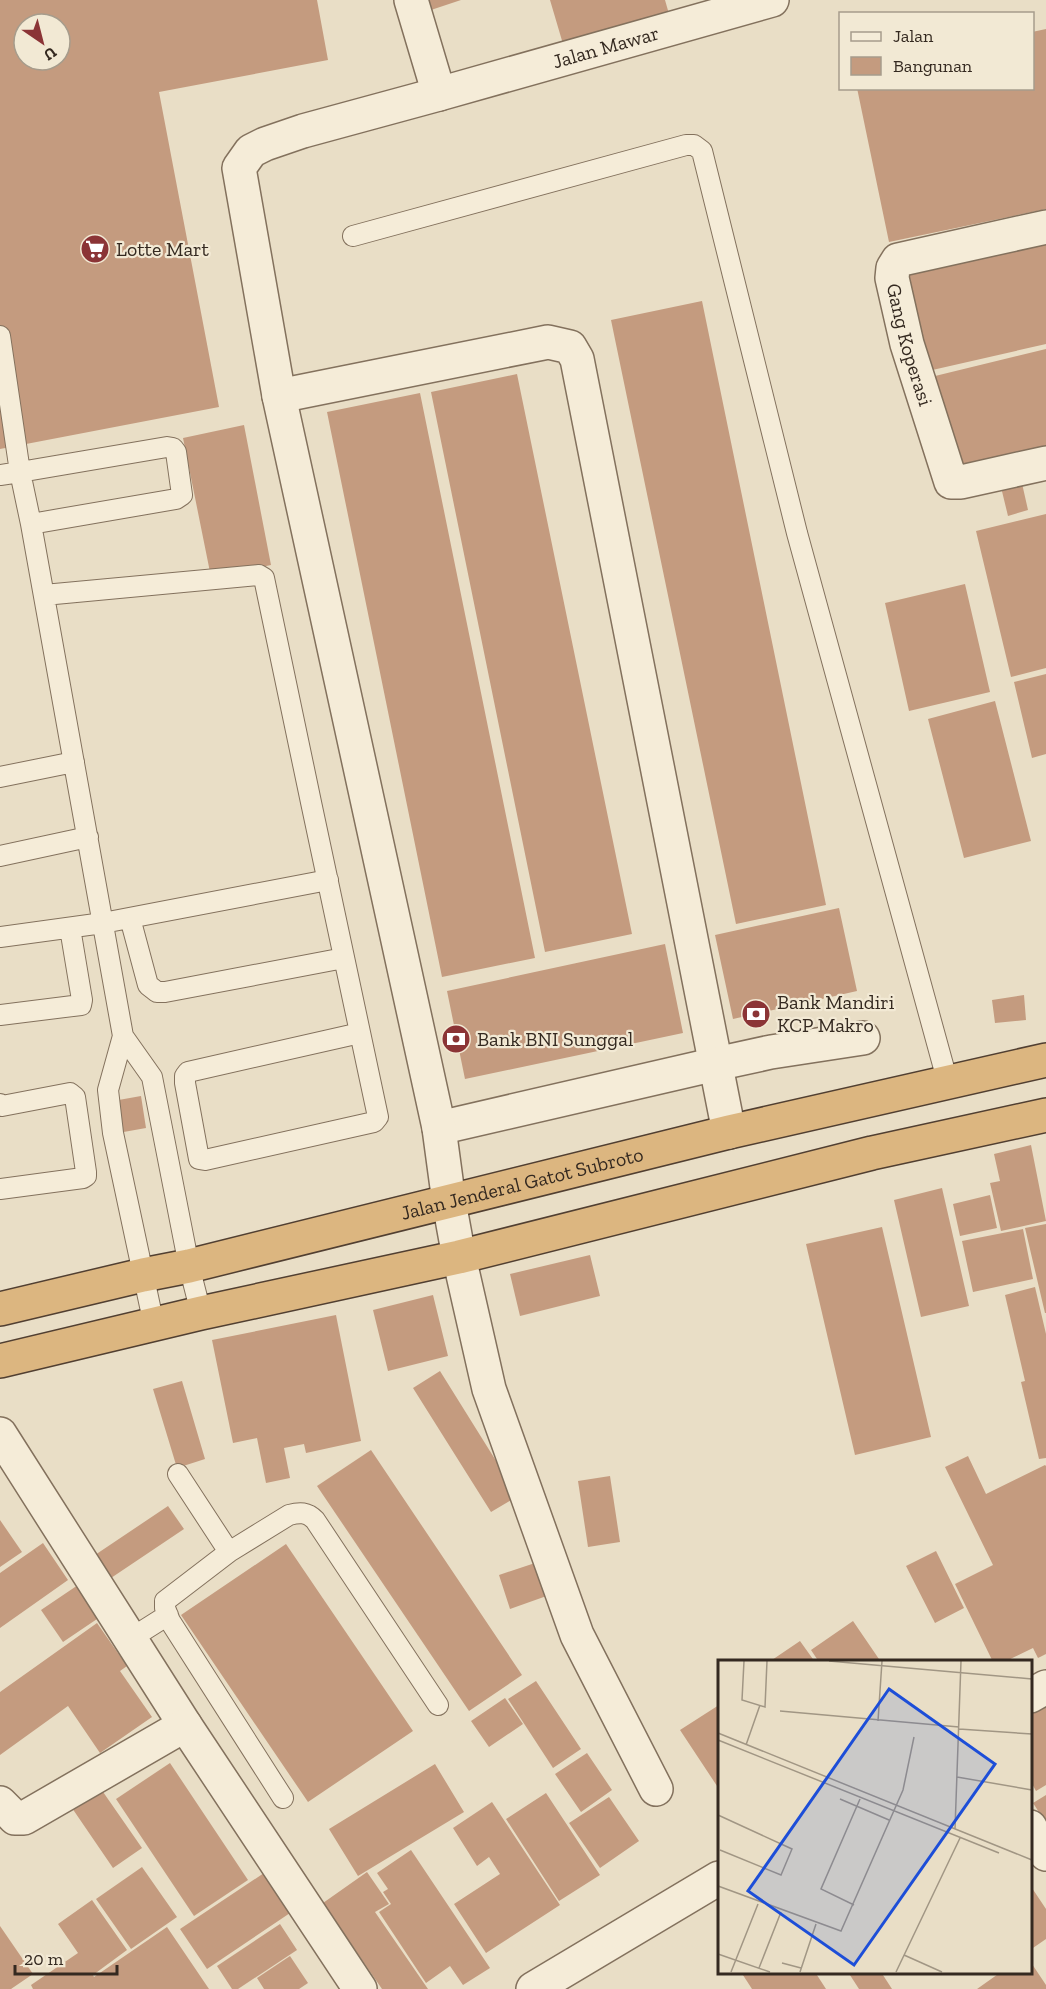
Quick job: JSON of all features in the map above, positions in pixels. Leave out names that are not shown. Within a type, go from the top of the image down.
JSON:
[{"type":"highway","name":"Jalan Jenderal Gatot Subroto","points":[[0,1309],[189,1266],[729,1132],[1046,1060]]},
{"type":"highway","points":[[0,1361],[459,1257],[873,1154],[1046,1115]]},
{"type":"street","points":[[411,0],[439,94]]},
{"type":"street","name":"Jalan Mawar","points":[[279,396],[239,168],[251,151],[303,131],[439,94],[722,6],[772,0]]},
{"type":"street","name":"Gang Koperasi","points":[[1046,227],[898,260],[892,278],[907,344],[951,482],[961,482],[1046,463]]},
{"type":"street","points":[[656,1789],[577,1635],[489,1389],[448,1202],[439,1128],[279,396],[548,342],[570,347],[577,359],[729,1132]]},
{"type":"street","points":[[439,1128],[771,1052],[863,1038]]},
{"type":"street","points":[[0,1434],[185,1725],[360,1989]]},
{"type":"street","points":[[1031,1695],[1046,1687]]},
{"type":"street","points":[[0,1803],[15,1818],[24,1818],[185,1725]]},
{"type":"street","points":[[1031,1830],[1046,1854]]},
{"type":"street","points":[[533,1989],[718,1879]]},
{"type":"lane","points":[[353,236],[686,145],[694,145],[702,151],[800,544],[948,1083]]},
{"type":"lane","points":[[0,336],[20,472],[123,1036],[152,1077],[189,1266],[201,1314]]},
{"type":"lane","points":[[0,475],[167,447],[173,448],[176,452],[182,495],[180,497],[31,524]]},
{"type":"lane","points":[[44,594],[259,574],[264,578],[328,879],[360,1033],[377,1120],[199,1159],[185,1083],[185,1076],[188,1072],[360,1033]]},
{"type":"lane","points":[[0,777],[74,762]]},
{"type":"lane","points":[[0,856],[88,837]]},
{"type":"lane","points":[[0,937],[103,923],[328,879]]},
{"type":"lane","points":[[130,918],[148,986],[157,992],[344,958]]},
{"type":"lane","points":[[0,1015],[81,1005],[70,928]]},
{"type":"lane","points":[[123,1036],[108,1089],[113,1133],[154,1325]]},
{"type":"lane","points":[[0,1104],[2,1106],[70,1093],[75,1098],[86,1173],[83,1178],[0,1189]]},
{"type":"lane","points":[[178,1474],[229,1552]]},
{"type":"lane","points":[[283,1798],[168,1615],[165,1601],[229,1552],[289,1515],[309,1514],[315,1520],[438,1705]]},
{"type":"lane","points":[[130,1639],[168,1615]]},
{"type":"building","name":"Lotte Mart","points":[[0,0],[317,0],[328,60],[159,92],[219,407],[0,449]]},
{"type":"building","points":[[424,0],[461,0],[428,11]]},
{"type":"building","points":[[550,0],[665,0],[669,14],[563,44]]},
{"type":"building","points":[[1046,29],[1046,209],[889,242],[857,90],[1034,90],[1034,32]]},
{"type":"building","points":[[1046,242],[1046,344],[928,371],[907,274]]},
{"type":"building","points":[[702,301],[826,905],[736,924],[611,320]]},
{"type":"building","points":[[1046,349],[1046,452],[953,474],[931,377]]},
{"type":"building","points":[[517,374],[632,934],[545,952],[431,392]]},
{"type":"building","points":[[420,393],[535,958],[442,977],[327,412]]},
{"type":"building","points":[[244,425],[271,565],[211,577],[183,438]]},
{"type":"building","points":[[1021,479],[1028,510],[1008,516],[1000,483]]},
{"type":"building","points":[[1046,514],[1046,668],[1011,677],[976,531]]},
{"type":"building","points":[[965,584],[990,692],[909,711],[885,603]]},
{"type":"building","points":[[1046,674],[1046,754],[1032,758],[1014,682]]},
{"type":"building","points":[[995,701],[1031,841],[964,858],[928,719]]},
{"type":"building","points":[[839,908],[857,991],[733,1019],[715,935]]},
{"type":"building","points":[[665,944],[683,1033],[465,1079],[447,991]]},
{"type":"building","points":[[1024,995],[1026,1020],[995,1023],[992,1000]]},
{"type":"building","points":[[141,1096],[146,1128],[118,1133],[113,1101]]},
{"type":"building","points":[[1031,1145],[1046,1221],[1001,1231],[990,1183],[1000,1181],[994,1154]]},
{"type":"building","points":[[942,1188],[969,1306],[921,1317],[894,1200]]},
{"type":"building","points":[[990,1195],[997,1228],[960,1236],[953,1204]]},
{"type":"building","points":[[1046,1224],[1046,1313],[1045,1313],[1025,1228]]},
{"type":"building","points":[[882,1227],[931,1437],[855,1455],[806,1244]]},
{"type":"building","points":[[1023,1229],[1033,1279],[973,1292],[962,1241]]},
{"type":"building","points":[[590,1255],[600,1296],[520,1316],[510,1274]]},
{"type":"building","points":[[1035,1287],[1046,1334],[1046,1458],[1039,1459],[1021,1382],[1025,1381],[1005,1295]]},
{"type":"building","points":[[433,1295],[448,1356],[388,1371],[373,1310]]},
{"type":"building","points":[[336,1315],[361,1441],[306,1453],[304,1444],[284,1448],[290,1478],[266,1483],[257,1438],[233,1443],[212,1340]]},
{"type":"building","points":[[440,1371],[518,1496],[491,1512],[413,1388]]},
{"type":"building","points":[[182,1381],[205,1459],[177,1468],[153,1389]]},
{"type":"building","points":[[371,1450],[522,1675],[469,1711],[317,1486]]},
{"type":"building","points":[[968,1456],[986,1494],[1046,1466],[1046,1654],[1038,1658],[1033,1648],[1008,1660],[992,1660],[955,1584],[993,1565],[945,1467]]},
{"type":"building","points":[[610,1476],[620,1542],[588,1547],[578,1481]]},
{"type":"building","points":[[168,1506],[184,1529],[111,1578],[95,1555]]},
{"type":"building","points":[[0,1520],[22,1552],[0,1567]]},
{"type":"building","points":[[43,1543],[68,1580],[0,1628],[0,1573]]},
{"type":"building","points":[[286,1544],[413,1731],[308,1802],[181,1615]]},
{"type":"building","points":[[936,1551],[964,1608],[935,1623],[906,1566]]},
{"type":"building","points":[[544,1560],[555,1593],[510,1609],[499,1575]]},
{"type":"building","points":[[78,1585],[100,1617],[63,1642],[41,1610]]},
{"type":"building","points":[[853,1621],[880,1660],[818,1660],[811,1650]]},
{"type":"building","points":[[97,1623],[127,1666],[120,1671],[152,1717],[100,1753],[68,1706],[0,1755],[0,1692]]},
{"type":"building","points":[[800,1641],[814,1660],[772,1660]]},
{"type":"building","points":[[536,1681],[581,1749],[553,1768],[508,1699]]},
{"type":"building","points":[[1046,1695],[1046,1785],[1036,1791],[1031,1782],[1031,1704]]},
{"type":"building","points":[[505,1698],[523,1724],[489,1747],[471,1721]]},
{"type":"building","points":[[718,1706],[718,1787],[680,1730]]},
{"type":"building","points":[[587,1753],[612,1790],[581,1812],[555,1774]]},
{"type":"building","points":[[170,1763],[248,1880],[194,1916],[116,1799]]},
{"type":"building","points":[[435,1764],[464,1812],[358,1876],[329,1829]]},
{"type":"building","points":[[101,1789],[142,1848],[113,1868],[72,1808]]},
{"type":"building","points":[[546,1793],[600,1875],[559,1901],[506,1819]]},
{"type":"building","points":[[1046,1795],[1046,1823],[1033,1803]]},
{"type":"building","points":[[609,1797],[639,1841],[600,1868],[569,1823]]},
{"type":"building","points":[[492,1802],[560,1905],[486,1953],[454,1904],[500,1874],[489,1857],[477,1866],[453,1828]]},
{"type":"building","points":[[411,1850],[490,1968],[463,1985],[450,1966],[426,1983],[379,1912],[391,1904],[383,1892],[388,1889],[377,1873]]},
{"type":"building","points":[[142,1867],[177,1917],[131,1949],[96,1899]]},
{"type":"building","points":[[267,1871],[293,1911],[207,1969],[180,1929]]},
{"type":"building","points":[[367,1872],[389,1904],[375,1912],[428,1989],[382,1989],[323,1903]]},
{"type":"building","points":[[1031,1886],[1046,1909],[1046,1939],[1031,1949]]},
{"type":"building","points":[[92,1900],[127,1950],[93,1975],[94,1977],[167,1927],[209,1989],[33,1989],[31,1985],[78,1953],[58,1924]]},
{"type":"building","points":[[280,1924],[297,1950],[238,1989],[232,1989],[217,1966]]},
{"type":"building","points":[[0,1926],[33,1974],[11,1989],[0,1989]]},
{"type":"building","points":[[290,1956],[308,1983],[299,1989],[264,1989],[257,1978]]},
{"type":"building","points":[[1031,1962],[1046,1985],[1046,1989],[977,1989],[998,1974],[1031,1974]]},
{"type":"building","points":[[742,1974],[816,1974],[826,1989],[752,1989]]},
{"type":"building","points":[[849,1974],[882,1974],[892,1989],[859,1989]]},
{"type":"place","name":"Lotte Mart","points":[[95,249]]},
{"type":"place","name":"Bank Mandiri KCP Makro","points":[[756,1014]]},
{"type":"place","name":"Bank BNI Sunggal","points":[[456,1039]]}]
